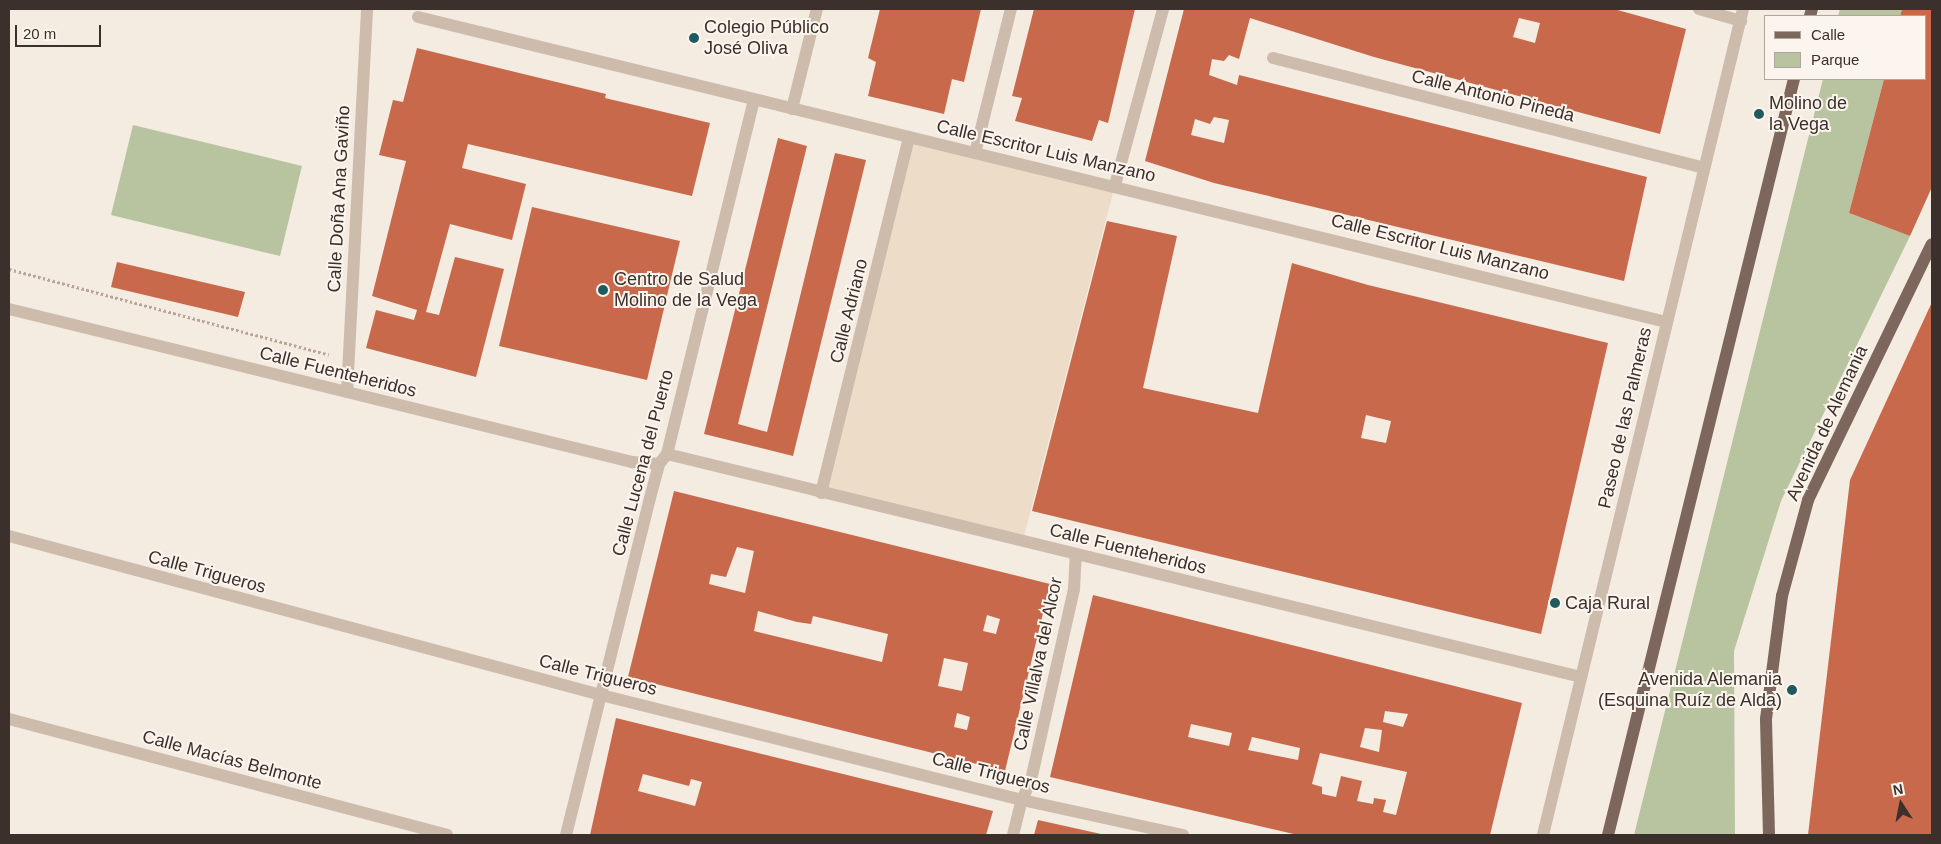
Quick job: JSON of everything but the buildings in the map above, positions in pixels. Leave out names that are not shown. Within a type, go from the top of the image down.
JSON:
[{"type":"main road","points":[[1608,835],[1794,80]]},
{"type":"main road","name":"Avenida de Alemania","points":[[1769,835],[1766,719],[1782,596],[1808,500],[1932,244]]},
{"type":"street","name":"Calle Doña Ana Gaviño","points":[[347,392],[367,9]]},
{"type":"street","points":[[792,109],[817,9]]},
{"type":"street","points":[[975,153],[1011,9]]},
{"type":"street","points":[[1115,185],[1163,9]]},
{"type":"street","points":[[1699,9],[1742,15]]},
{"type":"street","name":"Paseo de las Palmeras","points":[[1543,835],[1742,15]]},
{"type":"street","name":"Calle Escritor Luis Manzano","points":[[418,17],[754,100],[1115,185],[1666,322]]},
{"type":"street","name":"Calle Antonio Pineda","points":[[1273,58],[1704,168]]},
{"type":"street","name":"Calle Lucena del Puerto","points":[[566,835],[754,100]]},
{"type":"street","name":"Calle Adriano","points":[[821,493],[909,137]]},
{"type":"street","name":"Calle Fuenteheridos","points":[[9,309],[632,462],[663,459],[821,493],[1023,540],[1076,556],[1581,677]]},
{"type":"street","name":"Calle Trigueros","points":[[9,536],[601,695],[1022,800],[1182,835]]},
{"type":"street","name":"Calle Villalva del Alcor","points":[[1012,835],[1022,800],[1031,780],[1074,588],[1076,556]]},
{"type":"street","name":"Calle Macías Belmonte","points":[[9,719],[447,835]]},
{"type":"path","points":[[9,269],[348,360]]},
{"type":"green space","points":[[1840,9],[1902,9],[1900,15],[1838,15]]},
{"type":"green space","points":[[1823,80],[1884,80],[1849,213],[1910,236],[1781,501],[1734,651],[1735,835],[1634,835]]},
{"type":"green space","points":[[133,125],[302,166],[280,256],[111,215]]},
{"type":"shaded area","points":[[909,137],[1115,185],[1023,540],[821,493]]},
{"type":"place","name":"Colegio Público José Oliva","points":[[694,38]]},
{"type":"place","name":"Molino de la Vega","points":[[1759,114]]},
{"type":"place","name":"Centro de Salud Molino de la Vega","points":[[603,290]]},
{"type":"place","name":"Caja Rural","points":[[1555,603]]},
{"type":"place","name":"Avenida Alemania (Esquina Ruíz de Alda)","points":[[1792,690]]}]
